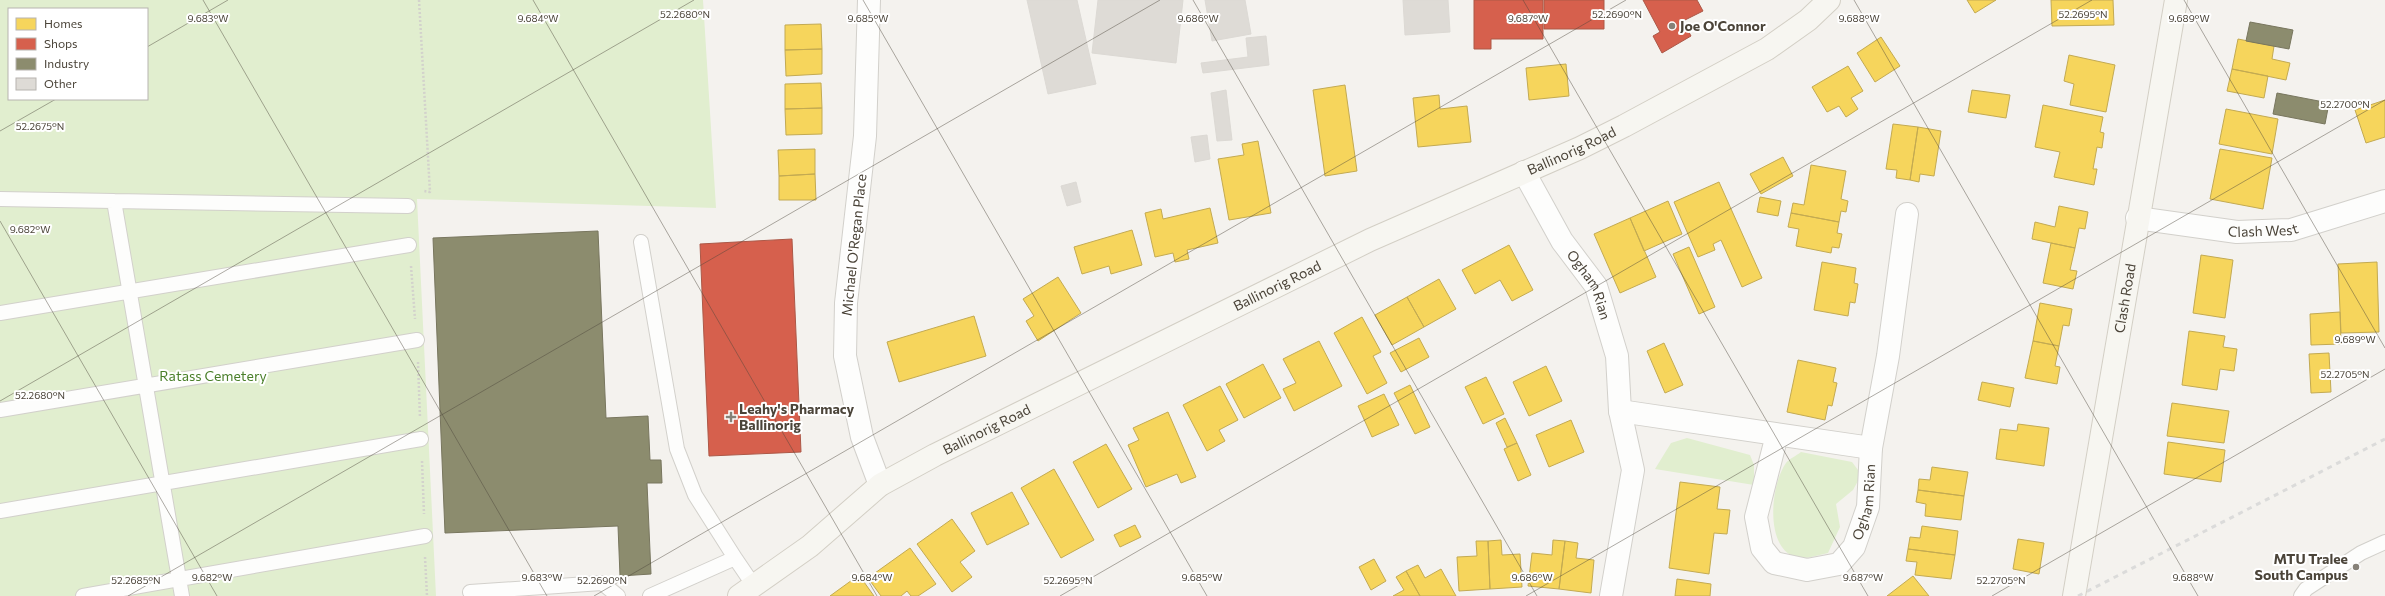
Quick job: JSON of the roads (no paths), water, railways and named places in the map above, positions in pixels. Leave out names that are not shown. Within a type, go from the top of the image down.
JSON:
[{"type":"street","name":"Michael O'Regan Place","points":[[869,0],[866,136],[846,303],[845,356],[862,437],[880,486]]},
{"type":"street","name":"Ballinorig Road","points":[[747,591],[810,546],[880,486],[1009,418],[1370,240],[1580,148],[1624,126],[1767,49],[1808,20],[1830,0]]},
{"type":"street","name":"Clash Road","points":[[2074,596],[2137,218],[2176,0]]},
{"type":"street","name":"Ogham Rian","points":[[1524,172],[1562,241],[1596,286],[1617,356],[1620,411],[1633,470],[1611,596]]},
{"type":"street","name":"Clash West","points":[[2137,218],[2237,232],[2291,230],[2385,201]]},
{"type":"street","name":"Ogham Rian","points":[[1777,435],[1756,517],[1762,548],[1774,563],[1807,570],[1839,564],[1854,547],[1868,507],[1871,448],[1888,356],[1907,214]]},
{"type":"street","name":"Ogham Rian","points":[[1620,411],[1871,448]]},
{"type":"lane","points":[[0,199],[408,206]]},
{"type":"lane","points":[[114,201],[182,596]]},
{"type":"lane","points":[[642,242],[677,449],[695,495],[735,558],[747,591]]},
{"type":"lane","points":[[0,313],[409,245]]},
{"type":"lane","points":[[0,410],[416,340]]},
{"type":"lane","points":[[0,511],[162,485],[421,439]]},
{"type":"lane","points":[[84,596],[179,581],[425,536]]},
{"type":"lane","points":[[2301,596],[2306,590],[2361,553],[2385,542]]},
{"type":"lane","points":[[650,596],[735,558]]},
{"type":"lane","points":[[470,592],[602,583],[618,596]]},
{"type":"railway","points":[[2078,596],[2385,439]]},
{"type":"place","name":"Joe O'Connor","points":[[1672,26]]},
{"type":"place","name":"Leahy's Pharmacy Ballinorig","points":[[731,417]]},
{"type":"place","name":"MTU Tralee South Campus","points":[[2356,567]]},
{"type":"park label","name":"Ratass Cemetery","points":[[213,376]]}]
